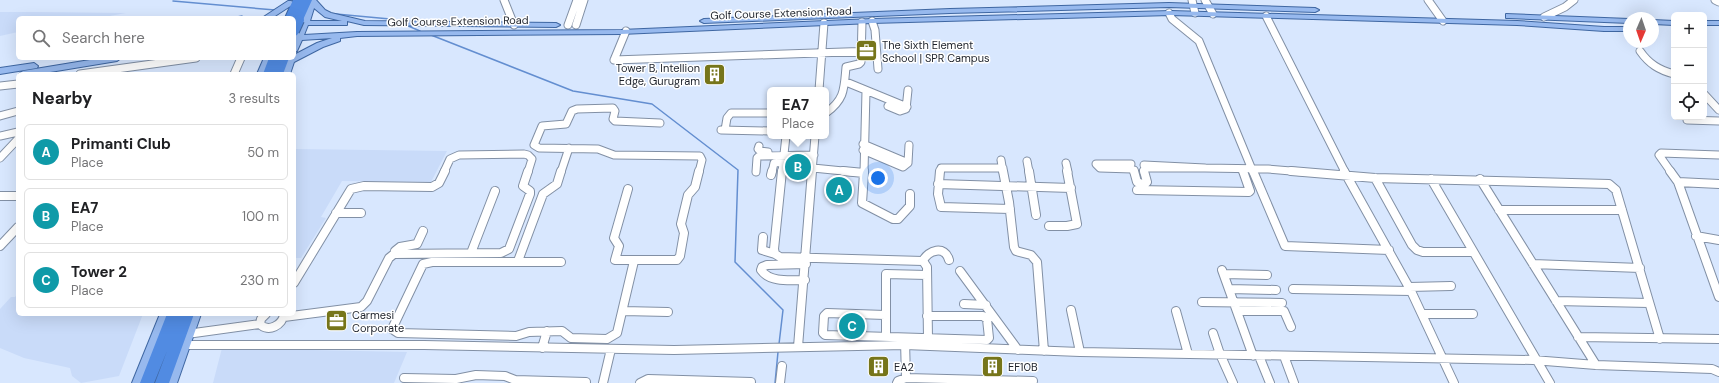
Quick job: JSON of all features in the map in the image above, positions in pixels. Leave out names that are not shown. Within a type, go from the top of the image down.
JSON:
[{"type":"highway","points":[[297,21],[307,0]]},
{"type":"highway","points":[[294,1],[297,21]]},
{"type":"highway","points":[[279,72],[287,60]]},
{"type":"highway","points":[[141,383],[173,316]]},
{"type":"highway","points":[[162,383],[187,330]]},
{"type":"main road","points":[[297,21],[312,0],[318,11],[328,15],[354,19],[364,23]]},
{"type":"main road","points":[[269,16],[294,1]]},
{"type":"main road","points":[[286,16],[294,1]]},
{"type":"main road","points":[[1193,6],[1206,3],[1441,18],[1544,17],[1623,21]]},
{"type":"main road","name":"Golf Course Extension Road","points":[[296,36],[623,31],[1169,10],[1193,6],[1213,14],[1441,18],[1623,29]]},
{"type":"main road","points":[[297,21],[514,25],[621,25],[950,11],[1169,10]]},
{"type":"main road","points":[[1659,22],[1671,23]]},
{"type":"main road","points":[[1707,23],[1719,23]]},
{"type":"main road","points":[[1659,29],[1671,29]]},
{"type":"main road","points":[[1707,29],[1719,30]]},
{"type":"main road","points":[[296,56],[320,45],[357,34]]},
{"type":"main road","points":[[0,71],[67,60]]},
{"type":"main road","points":[[35,72],[105,60]]},
{"type":"main road","points":[[286,72],[288,60]]},
{"type":"main road","points":[[0,78],[16,75]]},
{"type":"main road","points":[[141,383],[165,316]]},
{"type":"main road","points":[[170,383],[187,330],[194,316]]},
{"type":"street","points":[[504,0],[514,25]]},
{"type":"street","points":[[572,25],[577,0]]},
{"type":"street","points":[[572,25],[584,0]]},
{"type":"street","points":[[1428,0],[1441,18]]},
{"type":"street","points":[[1544,17],[1565,7],[1574,0]]},
{"type":"street","points":[[1715,0],[1719,2]]},
{"type":"street","points":[[1206,3],[1213,14]]},
{"type":"street","points":[[1169,10],[1172,19],[1199,41],[1285,246],[1389,250]]},
{"type":"street","points":[[1266,16],[1347,176],[1410,289],[1454,383]]},
{"type":"street","points":[[872,21],[876,30],[878,70]]},
{"type":"street","points":[[829,111],[838,104],[843,97],[846,82],[846,68],[860,63],[862,50],[862,22]]},
{"type":"street","points":[[819,87],[824,23]]},
{"type":"street","points":[[623,31],[618,55],[614,60],[822,53],[862,50],[874,51]]},
{"type":"street","points":[[1640,51],[1648,63],[1653,67],[1671,73]]},
{"type":"street","points":[[117,72],[128,66],[131,60]]},
{"type":"street","points":[[92,72],[179,60]]},
{"type":"street","points":[[235,72],[240,60]]},
{"type":"street","points":[[846,82],[900,111],[905,110],[907,107],[908,90]]},
{"type":"street","points":[[0,86],[16,84]]},
{"type":"street","points":[[866,93],[868,149],[864,173],[862,203],[892,219],[898,219],[910,206],[910,194]]},
{"type":"street","points":[[1707,97],[1719,110]]},
{"type":"street","points":[[628,189],[614,238],[619,246],[615,260],[673,262],[679,258],[684,233],[681,224],[688,194],[695,186],[701,158],[698,155],[612,155],[598,149],[539,148],[535,147],[534,145],[542,125],[566,124],[572,111],[577,108],[614,108],[615,111],[613,119],[615,121],[660,123]]},
{"type":"street","points":[[0,116],[16,112]]},
{"type":"street","points":[[767,113],[731,113],[728,115],[722,130],[767,131]]},
{"type":"street","points":[[1687,120],[1719,121]]},
{"type":"street","points":[[0,136],[16,132]]},
{"type":"street","points":[[775,254],[774,249],[786,139]]},
{"type":"street","points":[[798,347],[805,280],[815,139]]},
{"type":"street","points":[[0,158],[16,141]]},
{"type":"street","points":[[868,149],[894,161],[902,167],[908,163],[909,144]]},
{"type":"street","points":[[759,146],[758,149],[762,152],[784,156]]},
{"type":"street","points":[[518,261],[542,194],[557,184],[569,148]]},
{"type":"street","points":[[296,280],[351,189],[364,186],[427,188],[439,183],[450,159],[455,156],[524,154],[530,156],[532,159],[523,186],[530,191],[530,194],[512,246],[509,249],[500,252],[394,254]]},
{"type":"street","points":[[1719,155],[1665,154],[1678,174],[1678,181],[1696,236],[1719,297]]},
{"type":"street","points":[[756,172],[757,158],[759,156],[814,155]]},
{"type":"street","points":[[771,175],[774,163],[784,156]]},
{"type":"street","points":[[1027,162],[1036,215]]},
{"type":"street","points":[[1144,168],[1147,182],[1144,185],[1136,182],[1132,168],[1136,162],[1144,168],[1252,169],[1375,178],[1600,182],[1609,184],[1616,190],[1660,339]]},
{"type":"street","points":[[1049,226],[1067,226],[1077,224],[1066,163]]},
{"type":"street","points":[[1010,209],[941,207],[938,201],[938,184],[941,168],[1002,164],[1010,209],[1014,247],[1016,251],[1034,256],[1037,262],[1044,351]]},
{"type":"street","points":[[812,168],[864,173]]},
{"type":"street","points":[[1137,190],[1249,192],[1250,191],[1242,169]]},
{"type":"street","points":[[1375,178],[1412,245],[1417,250],[1473,252]]},
{"type":"street","points":[[1431,179],[1550,383]]},
{"type":"street","points":[[1480,179],[1596,365]]},
{"type":"street","points":[[1678,181],[1719,184]]},
{"type":"street","points":[[938,184],[1071,188]]},
{"type":"street","points":[[471,253],[495,191]]},
{"type":"street","points":[[0,196],[16,196]]},
{"type":"street","points":[[1500,210],[1622,210]]},
{"type":"street","points":[[336,213],[361,213]]},
{"type":"street","points":[[2,241],[16,229]]},
{"type":"street","points":[[296,315],[361,307],[367,301],[388,258],[394,254],[396,249],[400,247],[417,244],[422,231]]},
{"type":"street","points":[[1696,236],[1719,240]]},
{"type":"street","points":[[762,237],[762,250],[780,257],[806,261]]},
{"type":"street","points":[[923,261],[927,254],[932,251],[944,252],[948,256],[948,260]]},
{"type":"street","points":[[561,262],[432,262],[423,264],[392,329],[394,332],[398,333],[516,336],[529,332],[547,331],[564,332],[571,338],[611,338],[616,333],[623,311],[634,261]]},
{"type":"street","points":[[805,280],[775,279],[762,273],[761,270],[762,267],[767,265],[806,261],[923,261]]},
{"type":"street","points":[[923,261],[926,263],[927,267],[928,338]]},
{"type":"street","points":[[1533,264],[1640,268]]},
{"type":"street","points":[[960,271],[1018,350]]},
{"type":"street","points":[[1267,275],[1223,272],[1235,307],[1256,356],[1270,383]]},
{"type":"street","points":[[886,337],[886,274],[927,275]]},
{"type":"street","points":[[1293,289],[1410,289],[1451,286]]},
{"type":"street","points":[[1229,289],[1276,290]]},
{"type":"street","points":[[1556,301],[1649,303]]},
{"type":"street","points":[[1202,302],[1235,307],[1284,311],[1290,327]]},
{"type":"street","points":[[1235,307],[1282,303]]},
{"type":"street","points":[[964,304],[986,305]]},
{"type":"street","points":[[1071,310],[1080,352]]},
{"type":"street","points":[[623,311],[668,312]]},
{"type":"street","points":[[1176,311],[1188,354]]},
{"type":"street","points":[[885,315],[827,313],[824,316],[823,334],[886,337],[905,341],[1018,350],[1256,356],[1537,360],[1596,365],[1712,369],[1719,372]]},
{"type":"street","points":[[1422,314],[1473,314]]},
{"type":"street","points":[[187,330],[263,319],[263,328],[270,328],[277,325],[284,316]]},
{"type":"street","points":[[187,330],[424,345],[611,350],[787,348],[905,341],[928,338],[987,340],[989,338],[987,319],[983,316],[927,316]]},
{"type":"street","points":[[542,348],[547,331]]},
{"type":"street","points":[[1213,333],[1220,354],[1233,383]]},
{"type":"street","points":[[1578,337],[1719,339]]},
{"type":"street","points":[[905,341],[906,378]]},
{"type":"street","points":[[603,383],[611,350]]},
{"type":"street","points":[[1284,356],[1294,383]]},
{"type":"street","points":[[780,383],[782,366]]},
{"type":"street","points":[[404,378],[456,379],[476,374],[505,376],[514,380],[586,382]]},
{"type":"street","points":[[897,383],[898,381],[906,378],[1033,381]]},
{"type":"street","points":[[640,383],[643,380],[654,379],[751,382]]},
{"type":"shaded area","points":[[0,12],[126,13],[110,16],[16,16],[16,32],[0,36]]},
{"type":"shaded area","points":[[296,149],[447,151],[431,182],[342,181],[321,217],[326,218],[301,258],[296,258]]},
{"type":"shaded area","points":[[16,296],[16,316],[142,316],[119,376],[81,383],[72,376],[70,368],[24,358],[0,348],[0,309],[11,297]]},
{"type":"shaded area","points":[[222,348],[407,352],[394,383],[213,383]]},
{"type":"waterway","points":[[173,1],[275,10]]},
{"type":"waterway","points":[[336,14],[390,19],[398,22]]},
{"type":"waterway","points":[[406,25],[420,31]]},
{"type":"waterway","points":[[431,35],[573,91],[652,104],[738,170],[735,262],[783,310],[779,344]]},
{"type":"waterway","points":[[775,383],[778,352]]},
{"type":"place","name":"The Sixth Element School | SPR Campus","points":[[866,51]]},
{"type":"place","name":"Tower B, Intellion Edge, Gurugram","points":[[715,74]]},
{"type":"place","name":"EA7","points":[[798,167]]},
{"type":"place","name":"Primanti Club","points":[[839,190]]},
{"type":"place","name":"Carmesi Corporate","points":[[337,321]]},
{"type":"place","name":"Tower 2","points":[[852,326]]},
{"type":"place","name":"EA2","points":[[879,367]]},
{"type":"place","name":"EF10B","points":[[993,367]]}]
